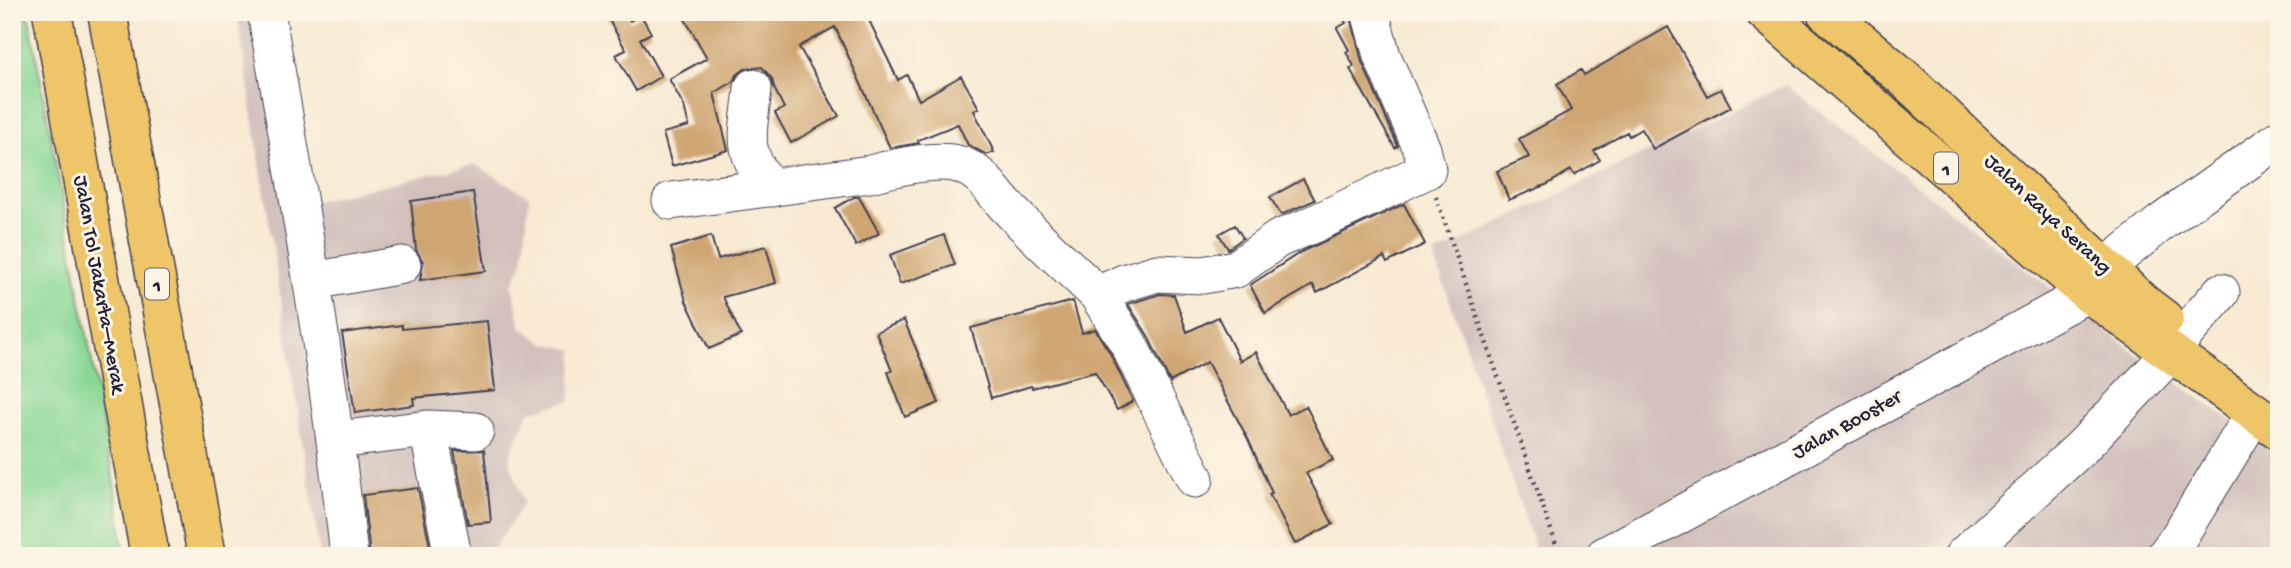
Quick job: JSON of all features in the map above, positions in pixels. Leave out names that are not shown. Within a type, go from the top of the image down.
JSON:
[{"type":"highway","name":"Jalan Tol Jakarta–Merak","points":[[52,12],[150,556]]},
{"type":"highway","name":"1","points":[[107,12],[207,556]]},
{"type":"highway","name":"Jalan Raya Serang","points":[[1765,12],[2085,276],[2143,303],[2178,344],[2270,416]]},
{"type":"highway","name":"Jalan Raya Serang","points":[[1826,12],[1904,78],[2085,276]]},
{"type":"street","points":[[266,12],[313,281],[337,440],[349,556]]},
{"type":"street","points":[[1098,295],[1124,283],[1157,274],[1203,275],[1236,269],[1278,239],[1427,170],[1422,149],[1382,56],[1370,12]]},
{"type":"street","points":[[753,88],[749,150],[754,166],[772,188]]},
{"type":"street","name":"Jalan Booster","points":[[1604,556],[2049,312],[2085,276],[2279,139]]},
{"type":"street","points":[[671,201],[870,174],[893,168],[949,162],[961,165],[984,178],[1006,206],[1098,295],[1128,343],[1195,479]]},
{"type":"street","points":[[313,281],[402,265]]},
{"type":"street","points":[[1963,556],[2082,447],[2178,344],[2221,292]]},
{"type":"street","points":[[2165,556],[2270,416]]},
{"type":"street","points":[[337,440],[428,429],[475,431]]},
{"type":"street","points":[[428,429],[453,556]]},
{"type":"path","points":[[1427,170],[1560,556]]},
{"type":"shaded area","points":[[237,12],[277,12],[315,201],[475,164],[529,197],[523,262],[512,285],[521,327],[543,343],[574,350],[570,401],[529,412],[509,459],[524,503],[489,556],[320,556]]},
{"type":"shaded area","points":[[1785,85],[2139,356],[2279,454],[2279,556],[1538,556],[1434,255]]},
{"type":"green space","points":[[12,12],[28,12],[117,499],[124,556],[19,556],[12,509]]},
{"type":"building","points":[[611,12],[625,12],[630,21],[641,15],[651,33],[640,39],[661,76],[636,91],[616,55],[626,50],[606,15]]},
{"type":"building","points":[[681,12],[865,12],[898,80],[907,75],[919,100],[961,76],[979,108],[974,111],[994,152],[987,155],[968,145],[958,124],[918,140],[919,143],[890,148],[835,27],[799,47],[839,116],[791,143],[775,113],[784,108],[772,79],[762,67],[745,69],[733,82],[714,93],[728,150],[672,166],[663,133],[689,126],[684,106],[669,79],[707,58]]},
{"type":"building","points":[[1339,12],[1350,12],[1362,62],[1398,146],[1395,148],[1350,69],[1354,66],[1346,52],[1349,50],[1337,28],[1346,23]]},
{"type":"building","points":[[1668,27],[1707,96],[1721,89],[1731,107],[1653,149],[1641,129],[1629,136],[1627,132],[1594,151],[1600,160],[1574,175],[1571,170],[1548,184],[1509,200],[1497,171],[1529,157],[1519,139],[1571,110],[1557,84],[1581,70],[1584,75]]},
{"type":"building","points":[[1303,179],[1315,200],[1281,215],[1270,197]]},
{"type":"building","points":[[473,192],[486,271],[420,280],[423,262],[416,250],[411,201]]},
{"type":"building","points":[[859,197],[879,233],[856,246],[835,208]]},
{"type":"building","points":[[1404,204],[1425,244],[1387,263],[1384,257],[1317,293],[1313,285],[1265,313],[1250,285],[1301,252]]},
{"type":"building","points":[[1235,225],[1243,238],[1228,249],[1219,234]]},
{"type":"building","points":[[944,235],[955,265],[900,284],[890,255]]},
{"type":"building","points":[[711,236],[718,259],[766,246],[776,283],[723,297],[741,335],[709,349],[686,301],[671,248]]},
{"type":"building","points":[[1160,294],[1174,295],[1187,332],[1218,317],[1240,361],[1256,352],[1288,415],[1306,406],[1333,460],[1306,473],[1333,524],[1295,544],[1269,494],[1272,493],[1248,439],[1207,362],[1170,382],[1147,334],[1128,304]]},
{"type":"building","points":[[1073,301],[1082,333],[1095,329],[1133,401],[1117,410],[1095,372],[991,398],[971,328]]},
{"type":"building","points":[[904,320],[939,403],[905,417],[888,372],[892,371],[876,332]]},
{"type":"building","points":[[487,321],[495,390],[413,398],[414,405],[355,413],[342,333],[402,325],[402,329]]},
{"type":"building","points":[[484,450],[491,522],[468,524],[454,451]]},
{"type":"building","points":[[418,488],[432,556],[370,556],[363,495]]}]
